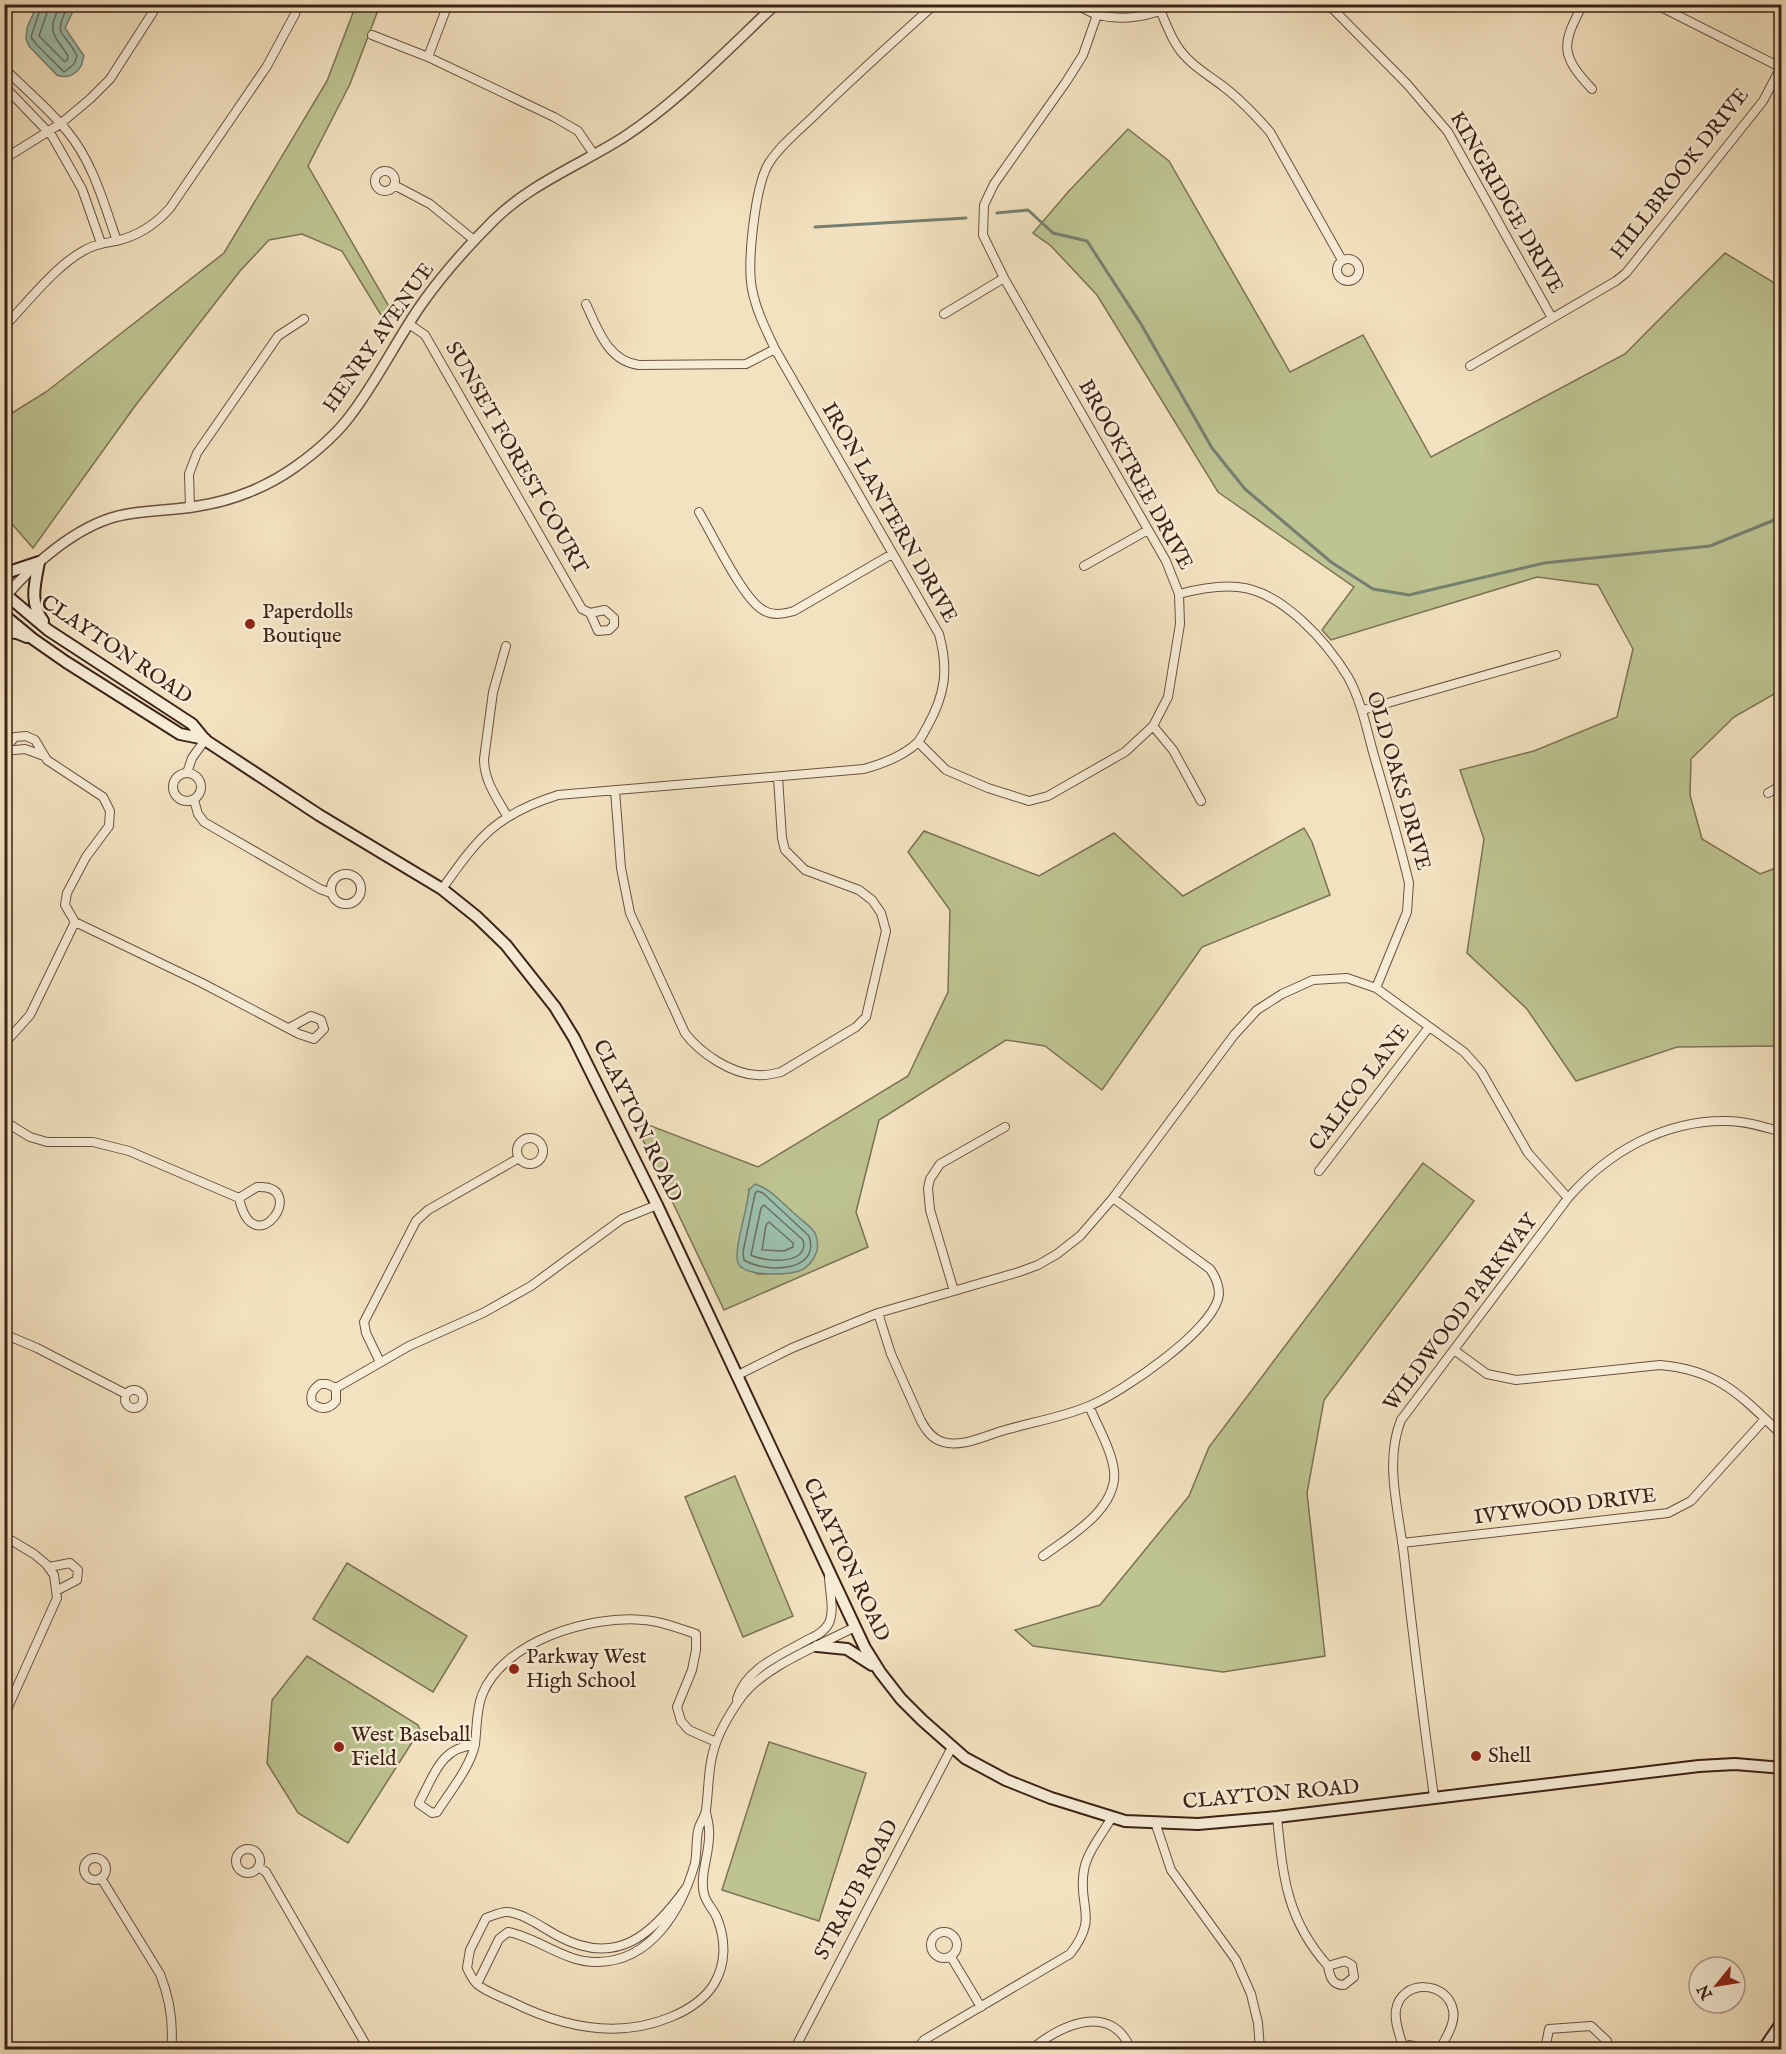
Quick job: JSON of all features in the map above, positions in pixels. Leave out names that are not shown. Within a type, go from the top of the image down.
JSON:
[{"type":"main road","points":[[4,572],[39,562]]},
{"type":"main road","points":[[39,562],[33,596],[37,613],[48,630]]},
{"type":"main road","name":"CLAYTON ROAD","points":[[5,595],[48,630],[192,724],[205,740],[319,815],[442,889],[477,917],[532,975],[574,1038],[657,1205],[828,1571],[879,1671],[913,1711],[965,1758],[1006,1780],[1051,1798],[1125,1821],[1198,1824],[1277,1817],[1699,1766],[1735,1764],[1782,1768]]},
{"type":"main road","name":"CLAYTON ROAD","points":[[4,615],[66,662],[180,734],[205,740]]},
{"type":"main road","points":[[4,632],[17,633],[33,639]]},
{"type":"main road","points":[[817,1647],[847,1649],[864,1658],[879,1671]]},
{"type":"main road","points":[[1763,2049],[1782,2022]]},
{"type":"street","points":[[4,159],[60,124],[110,79],[153,12],[154,4]]},
{"type":"street","points":[[4,327],[67,261],[85,249],[101,243],[117,241],[150,228],[170,208],[267,66],[298,4]]},
{"type":"street","points":[[428,57],[448,4]]},
{"type":"street","name":"HENRY AVENUE","points":[[5,595],[39,562],[72,537],[115,517],[214,503],[242,495],[270,482],[314,453],[350,417],[441,278],[496,218],[521,198],[593,153],[622,138],[670,102],[776,4]]},
{"type":"street","name":"IRON LANTERN DRIVE","points":[[442,889],[468,852],[486,832],[507,816],[531,804],[558,795],[864,769],[885,763],[918,742],[933,717],[943,690],[945,670],[945,654],[939,634],[775,349],[757,310],[751,288],[754,215],[762,179],[769,163],[785,143],[935,4]]},
{"type":"street","points":[[1077,4],[1096,15],[1128,18],[1160,10],[1173,4]]},
{"type":"street","name":"KINGRIDGE DRIVE","points":[[1328,4],[1407,84],[1448,132],[1551,318]]},
{"type":"street","points":[[1582,4],[1569,32],[1567,50],[1577,74],[1592,89]]},
{"type":"street","points":[[1655,4],[1781,67]]},
{"type":"street","points":[[1160,10],[1171,37],[1183,55],[1224,87],[1270,132],[1342,260]]},
{"type":"street","name":"BROOKTREE DRIVE","points":[[918,742],[946,771],[998,792],[1029,801],[1048,796],[1125,753],[1153,726],[1168,697],[1180,624],[1179,594],[1166,561],[1004,278],[983,235],[984,205],[994,184],[1045,114],[1083,55],[1096,15]]},
{"type":"street","points":[[372,35],[428,57],[554,117],[578,131],[593,153]]},
{"type":"street","name":"HILLBROOK DRIVE","points":[[1470,366],[1616,280],[1633,266],[1763,101],[1781,67]]},
{"type":"street","points":[[4,68],[67,131],[96,182],[117,241]]},
{"type":"street","points":[[4,86],[48,131],[56,143],[82,189],[101,243]]},
{"type":"street","points":[[394,185],[430,204],[474,240]]},
{"type":"street","points":[[944,314],[1004,278]]},
{"type":"street","points":[[586,304],[613,354],[627,364],[746,364],[775,349]]},
{"type":"street","points":[[190,507],[189,474],[197,453],[278,336],[304,319]]},
{"type":"street","name":"SUNSET FOREST COURT","points":[[409,324],[424,335],[582,609],[590,613]]},
{"type":"street","points":[[699,512],[750,598],[763,610],[777,615],[794,611],[892,555]]},
{"type":"street","points":[[1084,566],[1148,530]]},
{"type":"street","name":"OLD OAKS DRIVE","points":[[1179,594],[1197,589],[1239,587],[1268,596],[1279,602],[1315,634],[1348,677],[1363,710],[1409,883],[1407,912],[1376,988]]},
{"type":"street","points":[[506,646],[493,692],[484,771],[488,783],[507,816]]},
{"type":"street","points":[[1363,710],[1556,655]]},
{"type":"street","points":[[1153,726],[1173,750],[1201,801]]},
{"type":"street","points":[[4,750],[15,737],[26,736],[35,740],[45,757]]},
{"type":"street","points":[[187,773],[192,758],[205,740]]},
{"type":"street","points":[[4,750],[25,749],[45,757],[103,797],[110,811],[109,826],[86,856],[67,893],[65,905],[75,922],[289,1028]]},
{"type":"street","points":[[187,773],[196,776],[201,784],[200,793],[194,800],[184,801],[174,793],[173,783],[178,776],[187,773]]},
{"type":"street","points":[[615,790],[621,868],[630,913],[685,1033],[692,1043],[715,1060],[746,1073],[769,1075],[781,1072],[856,1027],[866,1017],[886,931],[881,913],[872,900],[859,890],[805,870],[785,850],[782,838],[778,777]]},
{"type":"street","points":[[1768,793],[1782,785]]},
{"type":"street","points":[[194,800],[198,814],[204,822],[320,889],[331,893]]},
{"type":"street","points":[[4,1044],[30,1015],[75,922]]},
{"type":"street","points":[[738,1375],[792,1348],[878,1313],[1019,1272],[1038,1265],[1057,1254],[1080,1236],[1113,1198],[1234,1035],[1257,1010],[1282,993],[1314,980],[1347,978],[1376,988],[1464,1052],[1481,1071],[1528,1153],[1569,1198]]},
{"type":"street","name":"CALICO LANE","points":[[1319,1171],[1429,1027]]},
{"type":"street","name":"WILDWOOD PARKWAY","points":[[1434,1797],[1413,1646],[1394,1475],[1396,1433],[1408,1408],[1569,1198],[1585,1179],[1610,1158],[1654,1134],[1702,1123],[1728,1120],[1782,1132]]},
{"type":"street","points":[[4,1121],[30,1137],[47,1142],[93,1142],[129,1151],[239,1198],[246,1217],[255,1224],[267,1224],[279,1211],[278,1198],[269,1189],[257,1187],[239,1198]]},
{"type":"street","points":[[954,1291],[930,1210],[928,1188],[930,1179],[940,1164],[1005,1127]]},
{"type":"street","points":[[380,1362],[366,1333],[364,1322],[420,1216],[519,1158]]},
{"type":"street","points":[[878,1313],[891,1354],[921,1420],[926,1430],[941,1442],[951,1444],[967,1441],[1089,1406],[1126,1386],[1164,1359],[1190,1336],[1210,1313],[1219,1294],[1218,1284],[1210,1269],[1113,1198]]},
{"type":"street","points":[[336,1388],[409,1346],[483,1313],[531,1286],[622,1219],[657,1205]]},
{"type":"street","points":[[4,1334],[46,1352],[126,1394]]},
{"type":"street","points":[[1454,1350],[1487,1374],[1516,1380],[1660,1365],[1681,1367],[1715,1379],[1741,1397],[1782,1435]]},
{"type":"street","points":[[1042,1556],[1089,1522],[1099,1512],[1110,1493],[1114,1472],[1089,1406]]},
{"type":"street","name":"IVYWOOD DRIVE","points":[[1402,1543],[1668,1513],[1691,1501],[1765,1419]]},
{"type":"street","points":[[4,1536],[34,1554],[49,1567],[54,1575],[57,1598],[4,1716]]},
{"type":"street","points":[[49,1567],[70,1563],[78,1570],[77,1580],[56,1591]]},
{"type":"street","points":[[735,1707],[741,1686],[752,1675],[773,1659],[820,1634],[828,1624],[831,1614],[828,1571]]},
{"type":"street","points":[[475,1745],[455,1749],[446,1756],[420,1801],[421,1807],[432,1813],[437,1812],[467,1763],[475,1745],[475,1723],[482,1694],[498,1669],[541,1640],[571,1628],[608,1620],[638,1620],[673,1626],[696,1634],[692,1670],[677,1707],[681,1721],[689,1730],[716,1742]]},
{"type":"street","points":[[686,1888],[665,1916],[649,1932],[622,1945],[606,1948],[574,1944],[507,1911],[486,1918],[470,1950],[467,1968],[477,1984],[532,2012],[579,2027],[622,2029],[660,2021],[687,2010],[699,2001],[714,1985],[723,1964],[724,1940],[717,1919],[704,1894],[704,1872],[710,1830],[706,1812],[710,1766],[716,1742],[742,1696],[753,1685],[785,1662],[855,1627]]},
{"type":"street","name":"STRAUB ROAD","points":[[794,2049],[952,1747]]},
{"type":"street","points":[[477,1984],[499,1939],[508,1932],[523,1935],[577,1960],[613,1961],[633,1954],[646,1946],[670,1920],[680,1905],[695,1861],[698,1828],[706,1812]]},
{"type":"street","points":[[916,2049],[924,2040],[1070,1954],[1077,1945],[1087,1918],[1083,1880],[1086,1862],[1112,1817]]},
{"type":"street","points":[[1277,1817],[1283,1877],[1287,1892],[1301,1927],[1316,1953],[1328,1966]]},
{"type":"street","points":[[1155,1822],[1170,1870],[1236,1960],[1251,1994],[1258,2023],[1260,2049]]},
{"type":"street","points":[[258,1867],[266,1872],[369,2049]]},
{"type":"street","points":[[101,1878],[160,1974],[166,1989],[173,2033],[171,2049]]},
{"type":"street","points":[[951,1957],[981,2007]]},
{"type":"street","points":[[1431,2049],[1419,2046],[1401,2048],[1396,2019],[1399,2002],[1410,1990],[1426,1986],[1440,1991],[1448,1998],[1453,2010],[1453,2023],[1440,2049]]},
{"type":"street","points":[[1031,2049],[1061,2030],[1080,2022],[1090,2021],[1103,2022],[1121,2033],[1131,2049]]},
{"type":"street","points":[[1545,2049],[1549,2029],[1591,2026],[1606,2041],[1608,2049]]},
{"type":"shaded area","points":[[356,5],[380,5],[350,84],[308,166],[395,317],[381,315],[342,251],[302,234],[269,240],[240,271],[135,406],[33,548],[5,516],[4,418],[46,392],[224,253],[327,81]]},
{"type":"shaded area","points":[[1128,129],[1169,161],[1290,372],[1363,335],[1431,457],[1625,354],[1725,253],[1781,287],[1781,690],[1734,717],[1691,759],[1690,795],[1702,839],[1760,874],[1781,866],[1781,1046],[1677,1047],[1576,1081],[1527,1009],[1467,953],[1484,839],[1460,770],[1534,751],[1617,717],[1633,649],[1598,585],[1537,577],[1331,640],[1322,630],[1354,587],[1218,492],[1097,295],[1051,246],[1033,233],[1068,192]]},
{"type":"shaded area","points":[[1304,828],[1312,842],[1330,895],[1202,947],[1102,1090],[1045,1046],[1006,1040],[879,1120],[856,1212],[868,1247],[724,1310],[633,1119],[758,1167],[908,1076],[948,992],[950,910],[908,852],[924,831],[1039,876],[1114,833],[1183,896]],"holes":[[[749,1190],[785,1273],[758,1274],[741,1267]]]},
{"type":"shaded area","points":[[1423,1163],[1474,1201],[1324,1400],[1307,1493],[1325,1656],[1223,1672],[1033,1646],[1015,1630],[1100,1605],[1189,1496],[1209,1447]]},
{"type":"shaded area","points":[[735,1476],[793,1616],[743,1637],[685,1497]]},
{"type":"shaded area","points":[[347,1563],[467,1636],[433,1692],[313,1619]]},
{"type":"shaded area","name":"West Baseball Field","points":[[307,1656],[418,1725],[420,1730],[348,1843],[298,1813],[267,1763],[272,1700]]},
{"type":"shaded area","points":[[769,1742],[866,1773],[819,1921],[722,1890]]},
{"type":"water","points":[[37,5],[76,5],[65,28],[84,56],[81,66],[74,74],[64,77],[57,75],[29,46],[26,39],[27,28]]},
{"type":"water","points":[[755,1184],[776,1197],[815,1233],[818,1242],[817,1251],[810,1263],[802,1270],[766,1274],[748,1271],[738,1263],[737,1249],[749,1190]]},
{"type":"waterway","points":[[997,213],[1028,210],[1053,233],[1087,241],[1141,324],[1212,448],[1245,489],[1331,562],[1373,589],[1409,595],[1544,563],[1710,546],[1772,521],[1782,514]]},
{"type":"waterway","points":[[815,227],[966,218]]},
{"type":"place","name":"Paperdolls Boutique","points":[[250,624]]},
{"type":"place","name":"Parkway West High School","points":[[514,1669]]},
{"type":"place","name":"West Baseball Field","points":[[339,1747]]},
{"type":"place","name":"Shell","points":[[1476,1756]]}]
